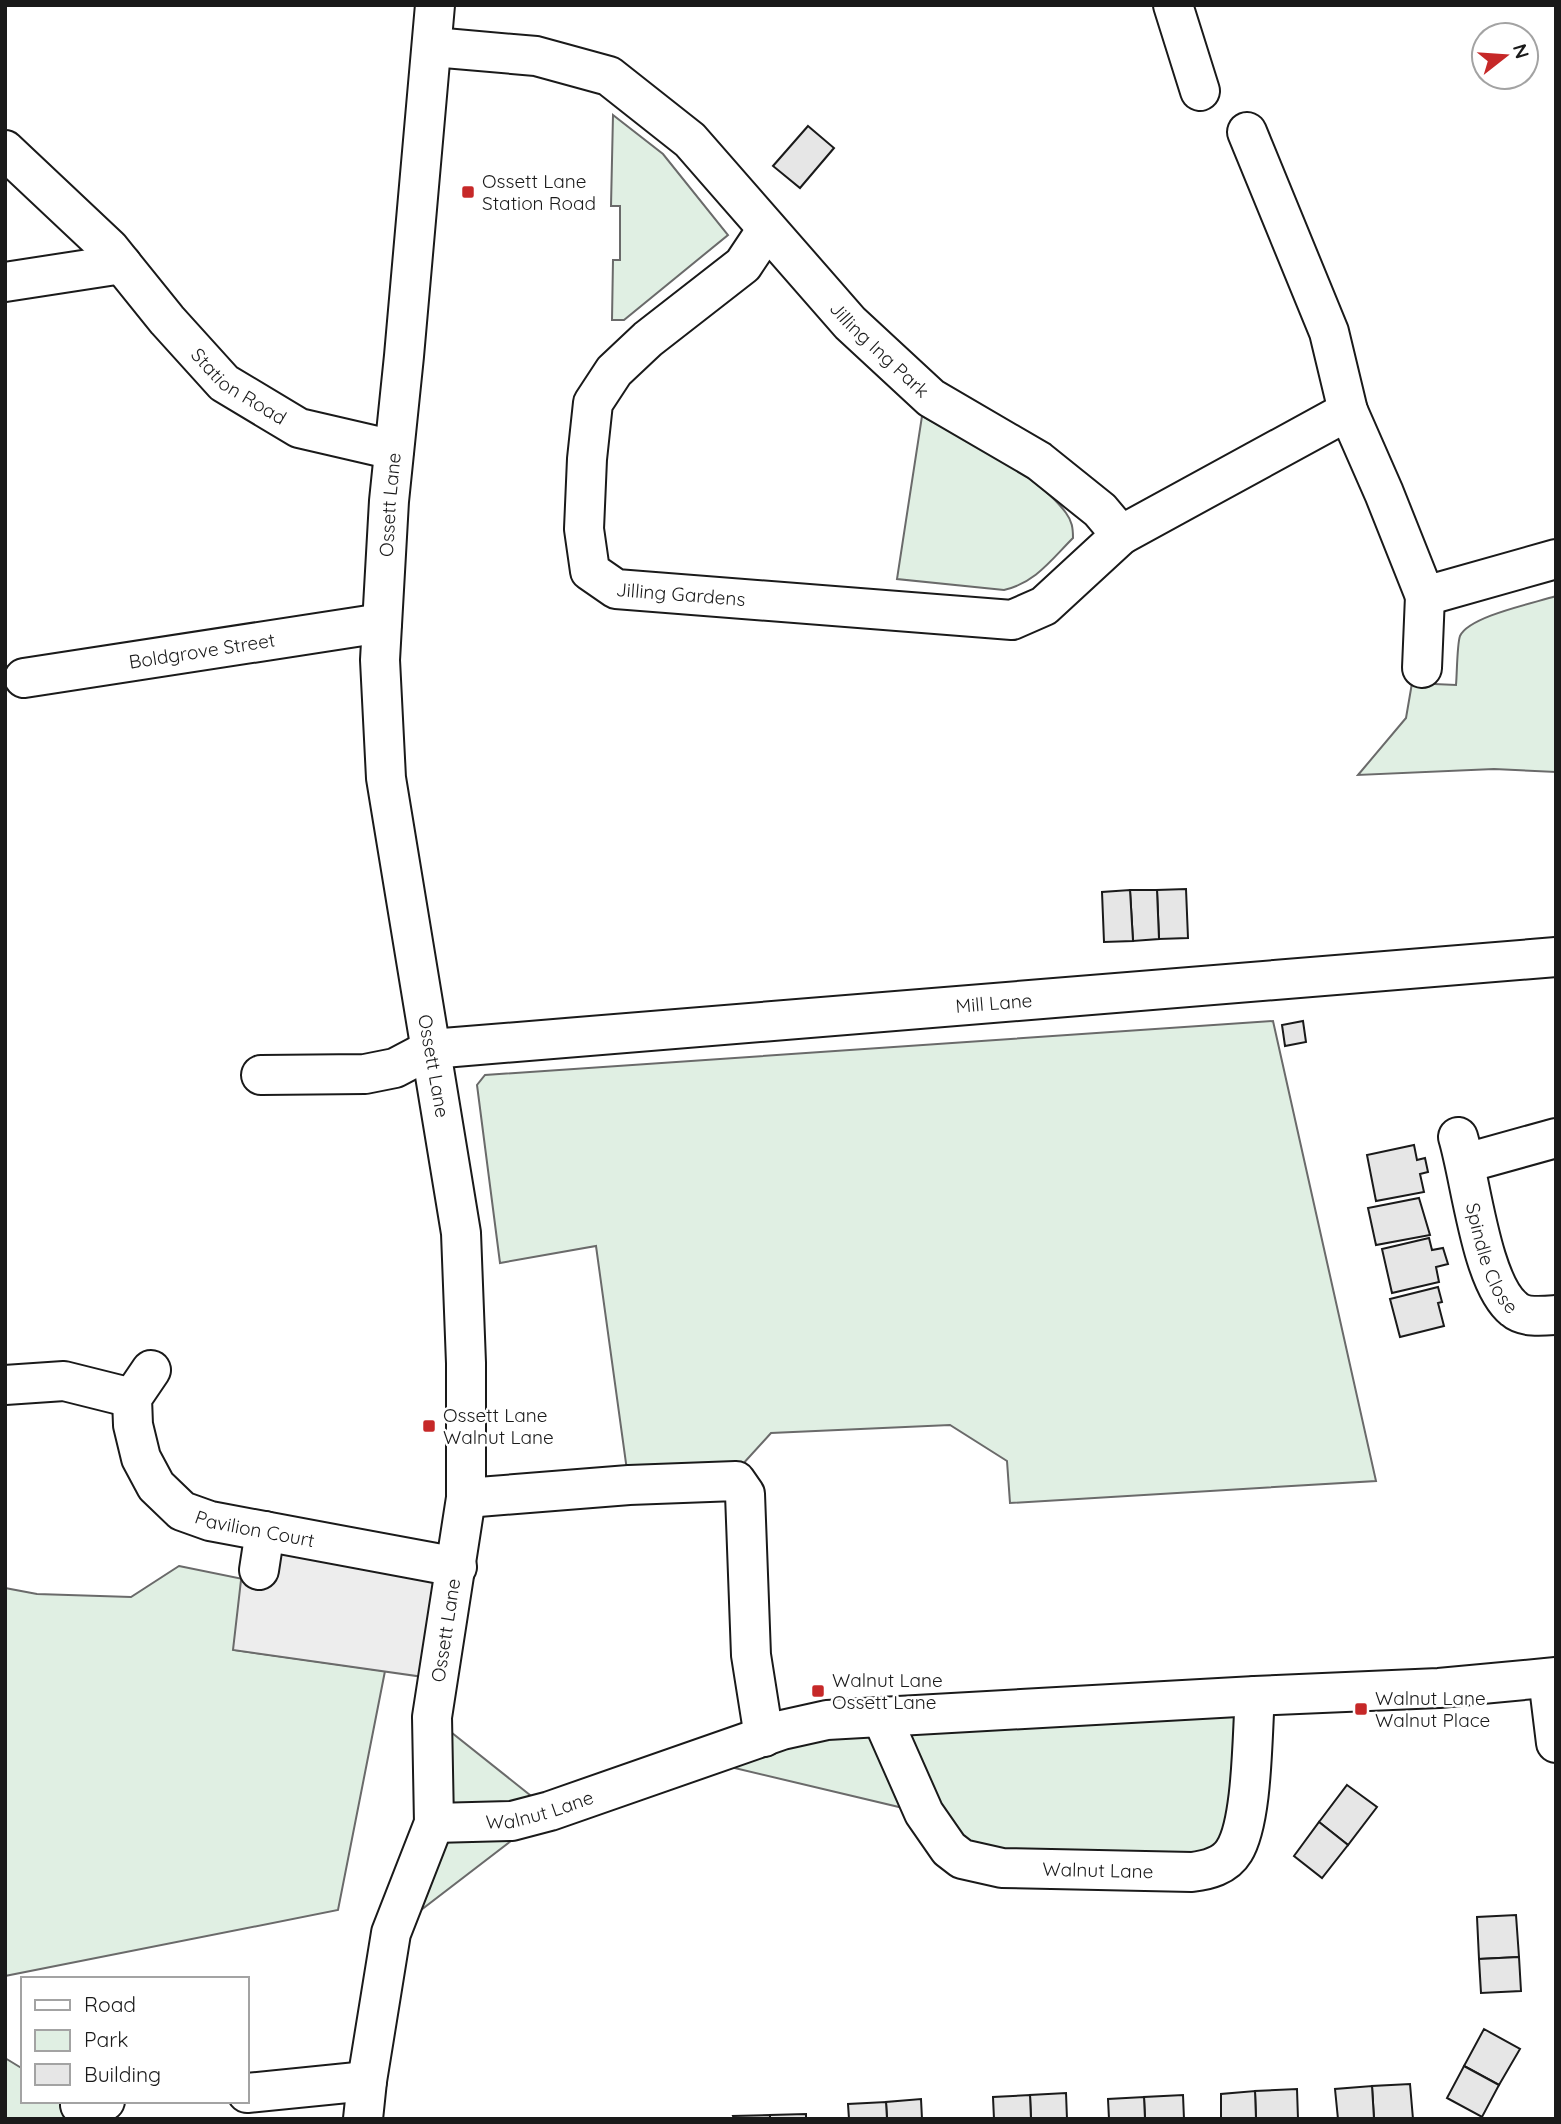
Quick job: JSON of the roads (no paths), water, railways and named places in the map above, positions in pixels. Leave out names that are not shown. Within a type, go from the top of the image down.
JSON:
[{"type":"street","name":"Ossett Lane","points":[[363,2119],[391,1933],[434,1823],[432,1717],[466,1498],[466,1363],[461,1233],[386,778],[380,660],[394,450],[435,5]]},
{"type":"street","points":[[1173,5],[1200,91]]},
{"type":"street","name":"Jilling Ing Park","points":[[433,47],[536,56],[609,76],[690,140],[850,323],[931,398],[1039,461],[1100,510],[1121,535]]},
{"type":"street","points":[[1247,132],[1329,332],[1348,411],[1384,492],[1425,596],[1422,668]]},
{"type":"street","name":"Station Road","points":[[5,150],[109,248],[167,320],[224,383],[299,428],[394,450]]},
{"type":"street","name":"Jilling Gardens","points":[[767,229],[743,265],[648,340],[614,371],[593,403],[584,529],[590,571],[616,589],[1012,620],[1044,607],[1121,535]]},
{"type":"street","points":[[5,282],[122,264]]},
{"type":"street","points":[[1121,535],[1348,411]]},
{"type":"street","points":[[1425,596],[1556,559]]},
{"type":"street","name":"Boldgrove Street","points":[[24,678],[382,623]]},
{"type":"street","name":"Mill Lane","points":[[431,1049],[1556,957]]},
{"type":"street","points":[[261,1075],[382,1072],[431,1049]]},
{"type":"street","name":"Spindle Close","points":[[1542,1142],[1462,1150],[1488,1266],[1501,1294],[1516,1311],[1540,1317],[1556,1315]]},
{"type":"street","name":"Pavilion Court","points":[[5,1385],[64,1381],[142,1384],[132,1425],[141,1458],[156,1486],[182,1511],[210,1521],[457,1567]]},
{"type":"street","points":[[466,1498],[629,1485],[736,1481],[745,1494],[751,1655],[764,1737]]},
{"type":"street","points":[[260,1570],[265,1531]]},
{"type":"street","points":[[1552,1678],[1556,1743]]},
{"type":"street","name":"Walnut Lane","points":[[434,1823],[512,1821],[550,1811],[764,1737],[827,1720],[1438,1688],[1552,1678]]},
{"type":"street","name":"Walnut Lane","points":[[882,1718],[924,1812],[949,1849],[962,1858],[1002,1868],[1192,1872],[1208,1870],[1222,1864],[1233,1853],[1241,1834],[1247,1812],[1255,1696]]},
{"type":"street","points":[[248,2093],[367,2081]]},
{"type":"place","name":"Ossett Lane Station Road","points":[[468,192]]},
{"type":"place","name":"Ossett Lane Walnut Lane","points":[[429,1426]]},
{"type":"place","name":"Walnut Lane Ossett Lane","points":[[818,1691]]},
{"type":"place","name":"Walnut Lane Walnut Place","points":[[1361,1709]]}]
